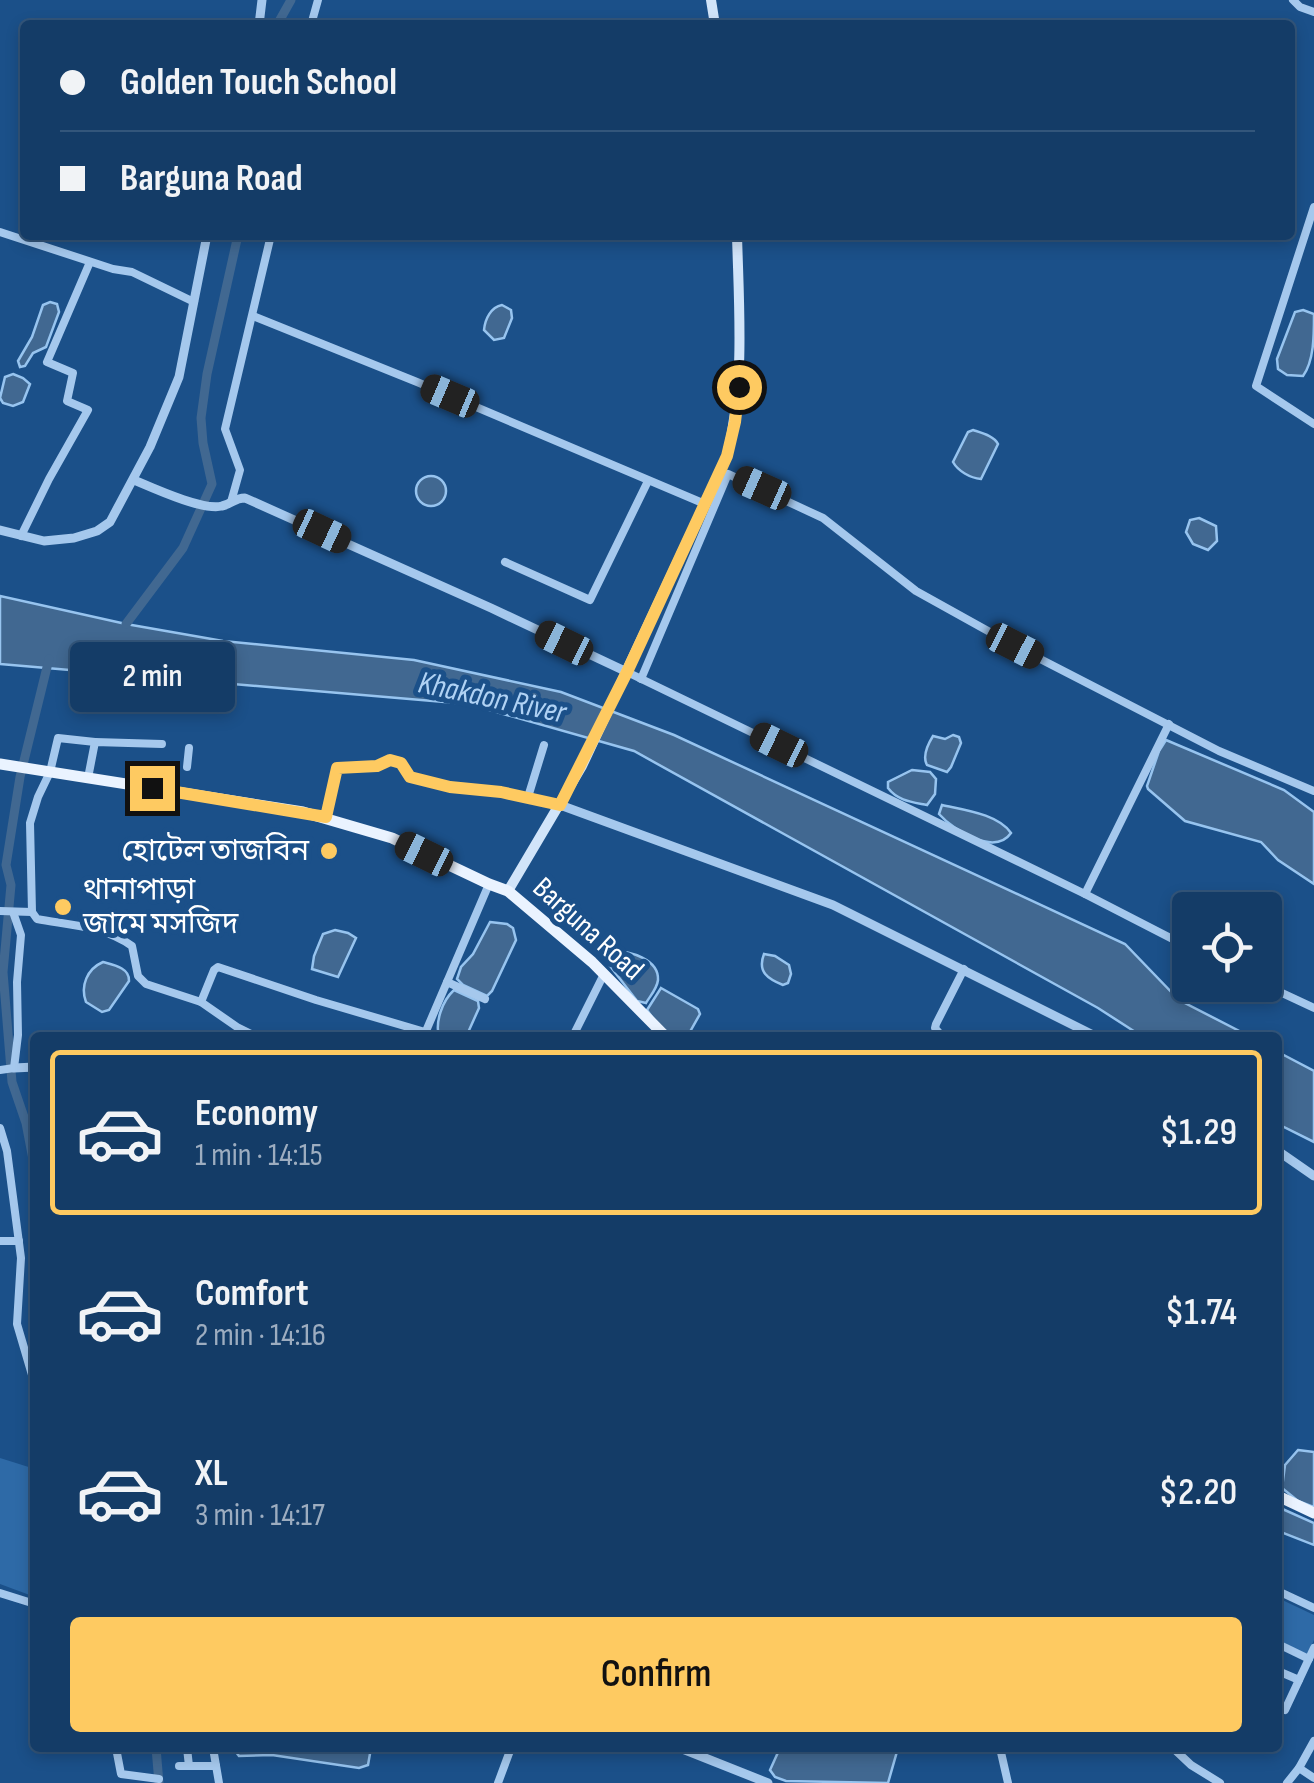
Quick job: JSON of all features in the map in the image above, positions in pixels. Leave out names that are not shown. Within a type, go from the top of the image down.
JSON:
[{"type":"main road","points":[[508,891],[582,766],[727,456],[738,405],[737,240]]},
{"type":"main road","name":"Barguna Road","points":[[0,764],[326,817],[392,838],[508,891],[604,974],[661,1032]]},
{"type":"main road","points":[[1282,1498],[1314,1513]]},
{"type":"street","points":[[1293,0],[1314,12]]},
{"type":"street","points":[[1314,208],[1256,386],[1314,424]]},
{"type":"street","points":[[24,240],[132,272],[194,302]]},
{"type":"street","points":[[0,531],[44,542],[74,538],[110,522],[134,480],[178,378],[207,240]]},
{"type":"street","points":[[231,502],[240,470],[225,430],[270,240]]},
{"type":"street","points":[[21,536],[88,410],[68,401],[74,373],[47,362],[90,262]]},
{"type":"street","points":[[253,316],[704,504]]},
{"type":"street","points":[[641,679],[728,474],[824,518],[916,590],[1015,646],[1219,751],[1314,792]]},
{"type":"street","points":[[134,480],[207,506],[221,507],[236,498],[245,498],[288,515],[627,672],[1172,939]]},
{"type":"street","points":[[505,562],[590,600],[648,480]]},
{"type":"street","points":[[1085,894],[1169,724]]},
{"type":"street","points":[[162,744],[58,738],[50,772],[30,823],[32,912],[37,919],[94,928],[123,939],[132,946],[138,976],[146,984],[201,1002],[247,1032]]},
{"type":"street","points":[[88,778],[95,742]]},
{"type":"street","points":[[528,798],[544,745]]},
{"type":"street","points":[[186,766],[189,748]]},
{"type":"street","points":[[326,817],[337,768],[377,766],[390,760],[401,763],[410,777],[560,805],[833,905],[1086,1032]]},
{"type":"street","points":[[425,1032],[489,884]]},
{"type":"street","points":[[0,911],[32,912]]},
{"type":"street","points":[[14,912],[20,935],[14,1068]]},
{"type":"street","points":[[201,1002],[218,967],[415,1032]]},
{"type":"street","points":[[938,1032],[934,1028],[964,969]]},
{"type":"street","points":[[575,1032],[604,974]]},
{"type":"street","points":[[447,982],[485,999]]},
{"type":"street","points":[[1282,993],[1314,1008]]},
{"type":"street","points":[[0,1070],[30,1067]]},
{"type":"street","points":[[0,1128],[7,1151],[21,1258],[17,1324],[30,1369]]},
{"type":"street","points":[[1282,1154],[1314,1176]]},
{"type":"street","points":[[0,1241],[18,1241]]},
{"type":"street","points":[[0,1592],[30,1602]]},
{"type":"street","points":[[1282,1593],[1314,1608]]},
{"type":"street","points":[[1282,1646],[1309,1658]]},
{"type":"street","points":[[1282,1709],[1285,1710],[1314,1648]]},
{"type":"street","points":[[1282,1672],[1299,1680]]},
{"type":"street","points":[[1287,1783],[1314,1741]]},
{"type":"street","points":[[117,1752],[121,1779],[159,1780]]},
{"type":"street","points":[[186,1752],[184,1766],[216,1766]]},
{"type":"street","points":[[214,1752],[219,1783]]},
{"type":"street","points":[[498,1783],[510,1752]]},
{"type":"street","points":[[690,1752],[768,1783]]},
{"type":"street","points":[[1001,1752],[1008,1783]]},
{"type":"street","points":[[1177,1752],[1220,1783]]},
{"type":"street","points":[[1298,1768],[1314,1778]]},
{"type":"shaded area","points":[[0,1458],[30,1467],[30,1595],[0,1584]]},
{"type":"shaded area","points":[[1282,1600],[1314,1615],[1314,1640],[1307,1656],[1282,1643]]},
{"type":"water","points":[[57,304],[59,312],[46,347],[33,353],[20,367],[18,361],[32,337],[43,305]]},
{"type":"water","points":[[502,305],[511,310],[512,318],[504,338],[494,340],[484,330],[492,311]]},
{"type":"water","points":[[1295,312],[1314,314],[1311,356],[1303,376],[1287,375],[1278,369],[1277,359]]},
{"type":"water","points":[[13,374],[30,384],[23,402],[13,406],[0,398],[5,377]]},
{"type":"water","points":[[973,430],[998,444],[981,479],[965,474],[953,462],[968,432]]},
{"type":"water","points":[[431,476],[442,480],[446,491],[442,502],[431,506],[420,502],[416,491],[420,480]]},
{"type":"water","points":[[1199,518],[1216,526],[1217,541],[1208,550],[1193,544],[1186,532],[1190,520]]},
{"type":"water","name":"Khakdon River","points":[[0,596],[223,641],[414,660],[561,692],[674,735],[1125,944],[1172,993],[1172,1002],[1183,1002],[1241,1032],[1135,1032],[634,751],[468,704],[0,664]]},
{"type":"water","points":[[953,735],[961,743],[947,772],[927,765],[925,754],[933,736],[945,739]]},
{"type":"water","points":[[1166,740],[1284,790],[1314,812],[1314,884],[1278,860],[1261,842],[1185,821],[1148,789]]},
{"type":"water","points":[[912,770],[930,772],[936,779],[935,794],[927,805],[901,798],[888,788],[888,782]]},
{"type":"water","points":[[942,805],[989,817],[1011,833],[995,842],[975,838],[939,814]]},
{"type":"water","points":[[490,922],[513,928],[516,940],[487,996],[457,979]]},
{"type":"water","points":[[335,930],[356,938],[338,977],[312,969],[323,934]]},
{"type":"water","points":[[613,951],[635,955],[654,967],[657,983],[646,1003],[637,1001],[610,966]]},
{"type":"water","points":[[764,954],[789,965],[788,983],[783,985],[765,974]]},
{"type":"water","points":[[103,962],[124,970],[129,981],[109,1010],[102,1012],[86,1002],[84,990],[89,974]]},
{"type":"water","points":[[661,988],[698,1009],[700,1014],[690,1032],[668,1032],[647,1010]]},
{"type":"water","points":[[454,990],[478,1001],[479,1008],[468,1032],[439,1032],[440,1012]]},
{"type":"water","points":[[1282,1054],[1314,1071],[1314,1142],[1282,1126]]},
{"type":"water","points":[[1298,1450],[1314,1452],[1314,1507],[1298,1501],[1282,1488],[1285,1465]]},
{"type":"water","points":[[1282,1509],[1314,1523],[1314,1545],[1282,1533]]},
{"type":"water","points":[[236,1752],[370,1752],[368,1765],[359,1768],[272,1755],[239,1756]]},
{"type":"water","points":[[778,1752],[897,1752],[888,1783],[786,1781],[770,1770]]},
{"type":"waterway","points":[[280,20],[291,0]]},
{"type":"waterway","points":[[126,624],[183,548],[212,484],[201,418],[237,240]]},
{"type":"waterway","points":[[30,1144],[12,1082],[3,972],[11,885],[6,865],[20,777],[49,659]]},
{"type":"waterway","points":[[156,1752],[159,1783]]},
{"type":"place","name":"হোটেল তাজবিন","points":[[329,851]]},
{"type":"place","name":"থানাপাড়া জামে মসজিদ","points":[[63,907]]},
{"type":"route","points":[[152,788],[326,817],[337,768],[377,766],[390,760],[401,763],[410,777],[560,805],[627,672],[727,456],[739,387]]}]
